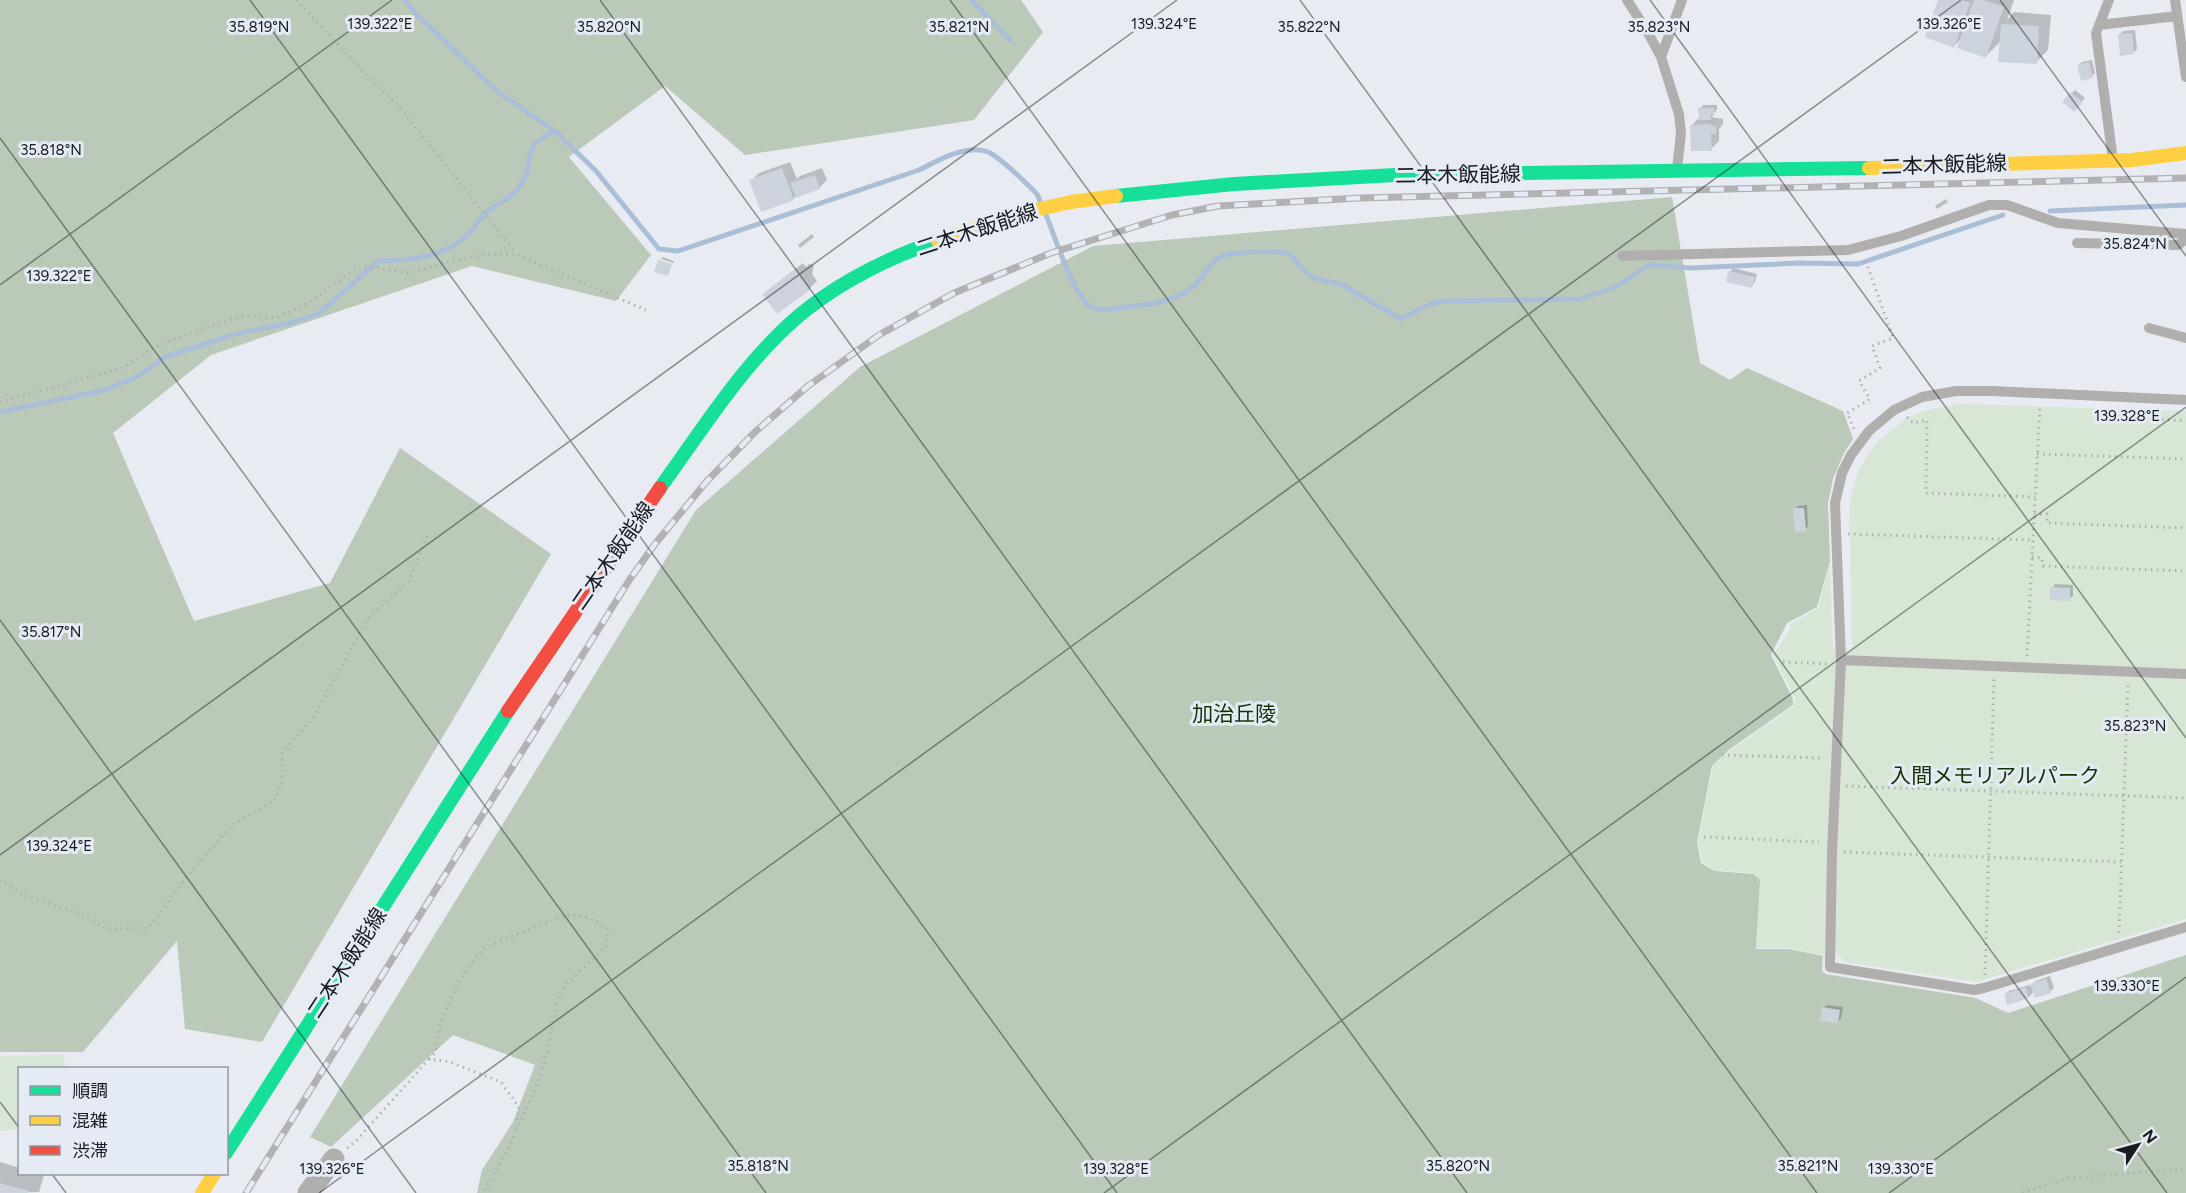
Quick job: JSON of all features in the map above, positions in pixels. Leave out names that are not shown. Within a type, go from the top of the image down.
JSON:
[{"type":"main road","name":"二本木飯能線","points":[[228,1150],[536,668],[638,518],[734,386],[778,335],[806,310],[834,290],[870,271],[929,244],[977,226],[1054,206],[1142,192],[1395,176],[1846,169],[2132,160],[2186,153]]},
{"type":"main road","points":[[202,1193],[213,1175]]},
{"type":"street","points":[[308,1193],[334,1159]]},
{"type":"lane","points":[[1627,0],[1660,57],[1679,114],[1681,134],[1676,172]]},
{"type":"lane","points":[[1660,57],[1682,0]]},
{"type":"lane","points":[[2109,0],[2096,33],[2113,160]]},
{"type":"lane","points":[[2175,0],[2186,77]]},
{"type":"lane","points":[[2099,25],[2177,16]]},
{"type":"lane","points":[[1622,256],[1848,250],[1902,236],[1975,209],[1998,205],[2007,205],[2058,223],[2186,234]]},
{"type":"lane","points":[[2077,243],[2178,244],[2186,239]]},
{"type":"lane","points":[[2149,328],[2186,338]]},
{"type":"lane","points":[[2186,399],[1956,391],[1922,397],[1894,410],[1882,418],[1861,441],[1842,473],[1835,502],[1841,663],[1830,967],[1966,989],[1984,988],[2186,927]]},
{"type":"lane","points":[[1841,663],[2186,674]]},
{"type":"path","points":[[297,0],[380,89],[397,104],[516,254]]},
{"type":"path","points":[[0,402],[123,368],[155,347],[224,321],[243,316],[275,318],[307,304],[357,268],[372,267],[409,273],[451,261],[491,254],[516,254],[646,310]]},
{"type":"path","points":[[1857,435],[1847,413],[1870,399],[1859,381],[1880,368],[1872,346],[1893,338],[1863,256]]},
{"type":"path","points":[[2027,669],[2041,394]]},
{"type":"path","points":[[2158,399],[2157,419],[2186,421]]},
{"type":"path","points":[[1907,415],[1912,423],[1928,420],[1926,493],[2036,497]]},
{"type":"path","points":[[2037,454],[2186,459]]},
{"type":"path","points":[[2034,514],[2047,514],[2047,523],[2186,528]]},
{"type":"path","points":[[1846,534],[2033,540]]},
{"type":"path","points":[[0,880],[26,896],[81,914],[107,929],[148,928],[189,874],[233,824],[275,800],[283,780],[282,752],[313,718],[368,618],[409,581],[427,536]]},
{"type":"path","points":[[2032,557],[2042,558],[2043,566],[2186,571]]},
{"type":"path","points":[[1783,662],[1841,663]]},
{"type":"path","points":[[1984,988],[1994,668]]},
{"type":"path","points":[[2119,948],[2128,671]]},
{"type":"path","points":[[1722,755],[1837,759]]},
{"type":"path","points":[[1836,785],[2186,798]]},
{"type":"path","points":[[1704,837],[1988,858],[2121,862]]},
{"type":"path","points":[[334,1159],[356,1142],[436,1052],[436,1036],[458,983],[485,948],[571,915],[595,919],[608,930],[607,946],[565,985],[558,996],[547,1053],[537,1085],[511,1144],[496,1167],[484,1193]]},
{"type":"path","points":[[429,1059],[450,1062],[501,1082],[519,1107],[516,1131]]},
{"type":"path","points":[[2022,1193],[2069,1178],[2186,1168]]},
{"type":"green space","points":[[0,0],[1021,0],[1043,32],[974,120],[745,155],[665,86],[569,157],[651,255],[616,301],[472,266],[211,355],[113,433],[194,621],[330,583],[400,448],[551,554],[262,1042],[185,1029],[177,941],[83,1052],[0,1052]]},
{"type":"green space","name":"加治丘陵","points":[[1672,197],[1700,363],[1730,380],[1747,368],[1843,411],[1853,439],[1833,479],[1828,503],[1830,561],[1817,607],[1787,623],[1771,655],[1793,699],[1793,705],[1730,749],[1712,766],[1697,842],[1701,863],[1715,871],[1754,874],[1760,880],[1756,949],[1789,949],[1823,956],[1822,970],[1825,974],[1976,998],[2008,1013],[2186,955],[2186,1193],[477,1193],[482,1170],[513,1122],[535,1065],[453,1035],[331,1147],[310,1137],[696,510],[860,367],[1093,246]]},
{"type":"green space","name":"入間メモリアルパーク","points":[[1959,404],[2186,411],[2186,919],[1976,982],[1844,962],[1838,953],[1821,955],[1789,948],[1757,948],[1760,880],[1754,873],[1715,870],[1702,862],[1698,842],[1713,766],[1730,751],[1794,706],[1795,698],[1773,655],[1791,628],[1789,625],[1818,608],[1830,563],[1833,648],[1852,649],[1849,505],[1857,475],[1868,454],[1878,442],[1905,419],[1926,410]]},
{"type":"green space","points":[[64,1055],[65,1067],[18,1067],[18,1129],[0,1131],[0,1056]]},
{"type":"building","points":[[1938,0],[1961,0],[1970,3],[1954,48],[1925,37]]},
{"type":"building","points":[[1974,0],[1983,0],[2004,7],[1986,58],[1957,48]]},
{"type":"building","points":[[2001,24],[2039,26],[2037,64],[1998,62]]},
{"type":"building","points":[[2132,33],[2134,54],[2120,56],[2118,34]]},
{"type":"building","points":[[2089,62],[2093,78],[2081,81],[2077,65]]},
{"type":"building","points":[[2070,92],[2083,102],[2074,112],[2062,102]]},
{"type":"building","points":[[1698,108],[1714,108],[1711,120],[1699,120]]},
{"type":"building","points":[[1711,124],[1711,126],[1716,126],[1716,134],[1711,134],[1712,151],[1691,151],[1690,125]]},
{"type":"building","points":[[782,168],[794,200],[761,212],[749,180]]},
{"type":"building","points":[[815,175],[820,189],[796,198],[790,183]]},
{"type":"building","points":[[658,260],[672,264],[668,276],[654,272]]},
{"type":"building","points":[[795,269],[810,290],[777,314],[762,294]]},
{"type":"building","points":[[1728,271],[1755,277],[1752,288],[1726,282]]},
{"type":"building","points":[[1793,508],[1804,508],[1806,531],[1795,532]]},
{"type":"building","points":[[2050,587],[2070,588],[2070,601],[2050,600]]},
{"type":"building","points":[[2046,979],[2051,993],[2035,998],[2030,984]]},
{"type":"building","points":[[2026,987],[2029,998],[2007,1005],[2004,994]]},
{"type":"building","points":[[1822,1007],[1840,1010],[1838,1023],[1820,1021]]},
{"type":"building","points":[[0,1183],[28,1191],[28,1193],[0,1193]]},
{"type":"waterway","points":[[405,0],[415,13],[498,92],[555,131]]},
{"type":"waterway","points":[[971,0],[1010,40]]},
{"type":"waterway","points":[[0,412],[105,390],[138,376],[165,357],[235,334],[294,322],[318,314],[379,261],[427,256],[449,248],[470,233],[484,214],[516,191],[525,177],[532,149],[543,137],[555,131],[596,171],[659,249],[678,251],[919,170],[963,151],[982,150],[990,153],[1037,194],[1040,201]]},
{"type":"waterway","points":[[2050,211],[2186,205]]},
{"type":"waterway","points":[[1046,215],[1072,281],[1086,303],[1093,308],[1113,309],[1166,300],[1188,291],[1220,257],[1240,253],[1269,252],[1290,255],[1309,275],[1344,286],[1401,319],[1433,303],[1447,301],[1580,299],[1615,287],[1649,265],[1691,268],[1799,263],[1858,264],[2003,215]]},
{"type":"railway","points":[[246,1193],[630,579],[655,544],[707,481],[755,432],[808,386],[879,335],[954,293],[1051,253],[1172,215],[1218,206],[1360,198],[2186,178]]},
{"type":"traffic: fast","points":[[1116,196],[1234,184],[1395,175],[1869,168]]},
{"type":"traffic: fast","points":[[660,488],[745,372],[794,320],[812,305],[852,279],[894,258],[938,241]]},
{"type":"traffic: fast","points":[[228,1150],[508,711]]},
{"type":"traffic: slow","points":[[1869,168],[2132,160],[2186,153]]},
{"type":"traffic: slow","points":[[938,241],[1022,213],[1071,202],[1116,196]]},
{"type":"traffic: slow","points":[[202,1193],[213,1175]]},
{"type":"traffic: jam","points":[[508,711],[660,488]]}]
